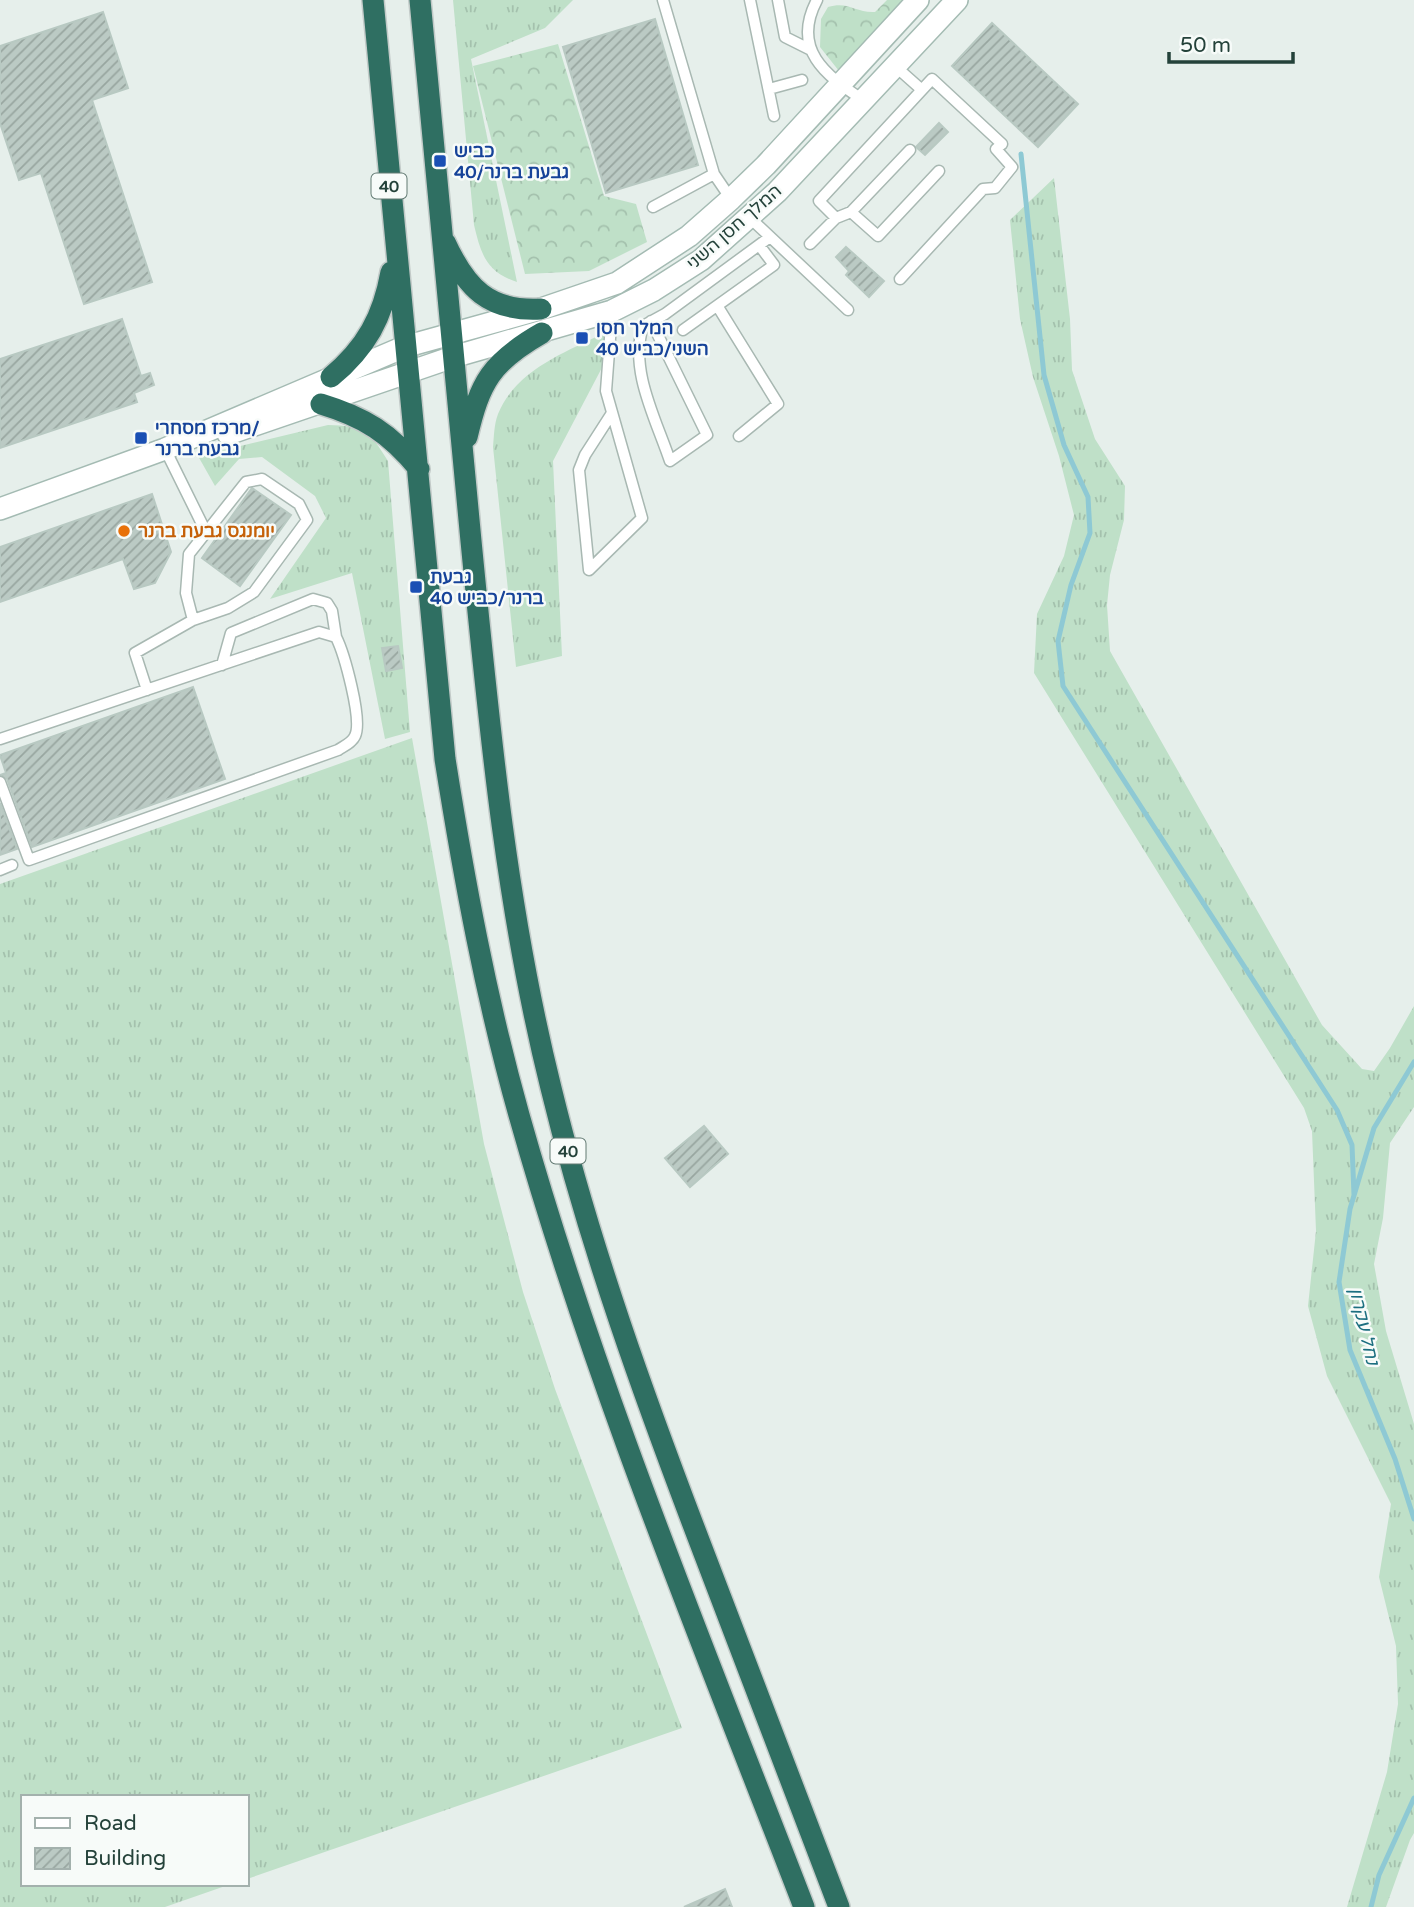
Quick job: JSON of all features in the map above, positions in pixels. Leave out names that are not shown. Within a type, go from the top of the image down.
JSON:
[{"type":"highway","name":"40","points":[[373,0],[404,347],[419,469],[435,674],[462,869],[476,936],[518,1112],[605,1386],[804,1907]]},
{"type":"highway","name":"40","points":[[420,0],[450,335],[503,835],[523,964],[551,1089],[591,1234],[637,1375],[839,1907]]},
{"type":"highway","points":[[440,231],[453,259],[472,286],[485,297],[498,306],[511,309],[541,309]]},
{"type":"highway","points":[[331,377],[365,344],[380,312],[389,285],[394,239]]},
{"type":"highway","points":[[464,464],[466,438],[483,385],[506,357],[542,333]]},
{"type":"highway","points":[[321,404],[374,425],[400,447],[419,469]]},
{"type":"street","name":"המלך חסן השני","points":[[164,449],[404,347],[541,309],[617,283],[689,236],[731,199],[766,165],[918,0]]},
{"type":"street","name":"המלך חסן השני","points":[[164,449],[234,432],[453,357],[612,311],[654,290],[701,260],[749,218],[957,0]]},
{"type":"street","points":[[0,509],[164,449]]},
{"type":"lane","points":[[663,0],[714,174],[731,199]]},
{"type":"lane","points":[[750,0],[774,116]]},
{"type":"lane","points":[[778,0],[785,37],[811,50]]},
{"type":"lane","points":[[817,0],[809,16],[807,34],[811,50],[818,63],[840,85],[863,100]]},
{"type":"lane","points":[[895,66],[922,90]]},
{"type":"lane","points":[[836,218],[819,201],[932,79],[1002,144],[996,149],[1012,167],[995,188],[983,189],[900,279]]},
{"type":"lane","points":[[769,89],[802,80]]},
{"type":"lane","points":[[810,244],[836,218],[851,212],[910,150]]},
{"type":"lane","points":[[851,212],[878,236],[939,171]]},
{"type":"lane","points":[[653,207],[714,174]]},
{"type":"lane","points":[[749,218],[848,310]]},
{"type":"lane","points":[[651,321],[707,435],[670,461],[641,377],[638,342],[643,326],[770,237]]},
{"type":"lane","points":[[683,330],[774,265],[759,245]]},
{"type":"lane","points":[[718,307],[778,404],[738,436]]},
{"type":"lane","points":[[612,311],[606,391],[642,518],[589,570],[579,470],[584,455],[612,413]]},
{"type":"lane","points":[[164,449],[206,533]]},
{"type":"lane","points":[[147,690],[135,653],[193,620],[228,608],[254,592],[307,520],[299,504],[262,479],[246,482],[189,554],[186,593],[193,620]]},
{"type":"lane","points":[[0,782],[29,860],[338,750],[350,743],[356,735],[357,719],[344,652],[336,637],[332,611],[327,603],[313,599],[231,633],[222,665]]},
{"type":"lane","points":[[0,739],[319,632],[336,637]]},
{"type":"lane","points":[[0,870],[12,865]]},
{"type":"green space","points":[[453,0],[573,0],[545,28],[471,59],[517,282],[498,273],[486,261],[474,225]]},
{"type":"green space","points":[[887,0],[906,0],[839,71],[820,47],[821,19],[828,7],[841,5],[875,12]]},
{"type":"green space","points":[[558,44],[604,196],[636,204],[647,242],[589,271],[525,274],[473,66]]},
{"type":"green space","points":[[1054,178],[1070,319],[1072,370],[1095,439],[1125,486],[1124,520],[1110,575],[1107,605],[1110,651],[1322,1025],[1362,1069],[1374,1071],[1414,1006],[1414,1107],[1390,1143],[1383,1218],[1374,1264],[1386,1331],[1414,1424],[1414,1833],[1386,1907],[1347,1907],[1387,1772],[1398,1704],[1396,1646],[1379,1577],[1391,1504],[1327,1376],[1308,1306],[1316,1231],[1312,1131],[1304,1108],[1034,673],[1037,614],[1064,556],[1074,515],[1059,456],[1033,377],[1020,319],[1010,220]]},
{"type":"green space","points":[[604,333],[606,360],[553,461],[562,656],[516,667],[493,447],[497,418],[506,399],[529,374]]},
{"type":"green space","points":[[328,425],[364,432],[376,443],[388,461],[410,732],[385,739],[352,573],[270,599],[326,518],[315,496],[262,457],[239,459],[215,486],[198,456]]},
{"type":"green space","points":[[412,738],[484,1144],[523,1292],[555,1389],[682,1728],[248,1879],[248,1795],[21,1795],[21,1886],[225,1886],[165,1907],[0,1907],[0,884]]},
{"type":"building","points":[[103,12],[128,88],[92,100],[152,282],[84,304],[41,173],[19,180],[0,123],[0,46]]},
{"type":"building","points":[[655,19],[698,165],[606,193],[563,47]]},
{"type":"building","points":[[992,23],[1078,104],[1038,147],[952,66]]},
{"type":"building","points":[[939,123],[948,132],[925,155],[916,147]]},
{"type":"building","points":[[846,247],[884,281],[869,297],[846,275],[849,271],[836,257]]},
{"type":"building","points":[[122,319],[141,376],[150,373],[154,385],[134,393],[137,402],[0,448],[0,359]]},
{"type":"building","points":[[252,488],[291,515],[240,586],[202,558]]},
{"type":"building","points":[[152,494],[171,552],[155,583],[134,589],[123,559],[0,602],[0,547]]},
{"type":"building","points":[[398,646],[402,668],[386,671],[382,648]]},
{"type":"building","points":[[193,687],[225,779],[32,847],[7,779],[0,775],[6,773],[0,755]]},
{"type":"building","points":[[0,803],[17,849],[0,855]]},
{"type":"building","points":[[704,1126],[728,1154],[690,1187],[665,1158]]},
{"type":"building","points":[[725,1889],[732,1907],[684,1907]]},
{"type":"waterway","points":[[1021,154],[1044,375],[1064,445],[1088,497],[1090,533],[1071,585],[1058,641],[1063,686],[1337,1110],[1352,1145],[1354,1195]]},
{"type":"waterway","name":"נחל עקרון","points":[[1414,1062],[1374,1128],[1350,1209],[1339,1282],[1350,1350],[1395,1459],[1414,1519]]},
{"type":"waterway","name":"נחל עקרון","points":[[1371,1907],[1379,1875],[1414,1798]]},
{"type":"place","name":"כביש 40/גבעת ברנר","points":[[440,161]]},
{"type":"place","name":"המלך חסן השני/כביש 40","points":[[582,338]]},
{"type":"place","name":"מרכז מסחרי/ גבעת ברנר","points":[[141,438]]},
{"type":"place","name":"יומנגס גבעת ברנר","points":[[124,531]]},
{"type":"place","name":"גבעת ברנר/כביש 40","points":[[416,587]]}]
